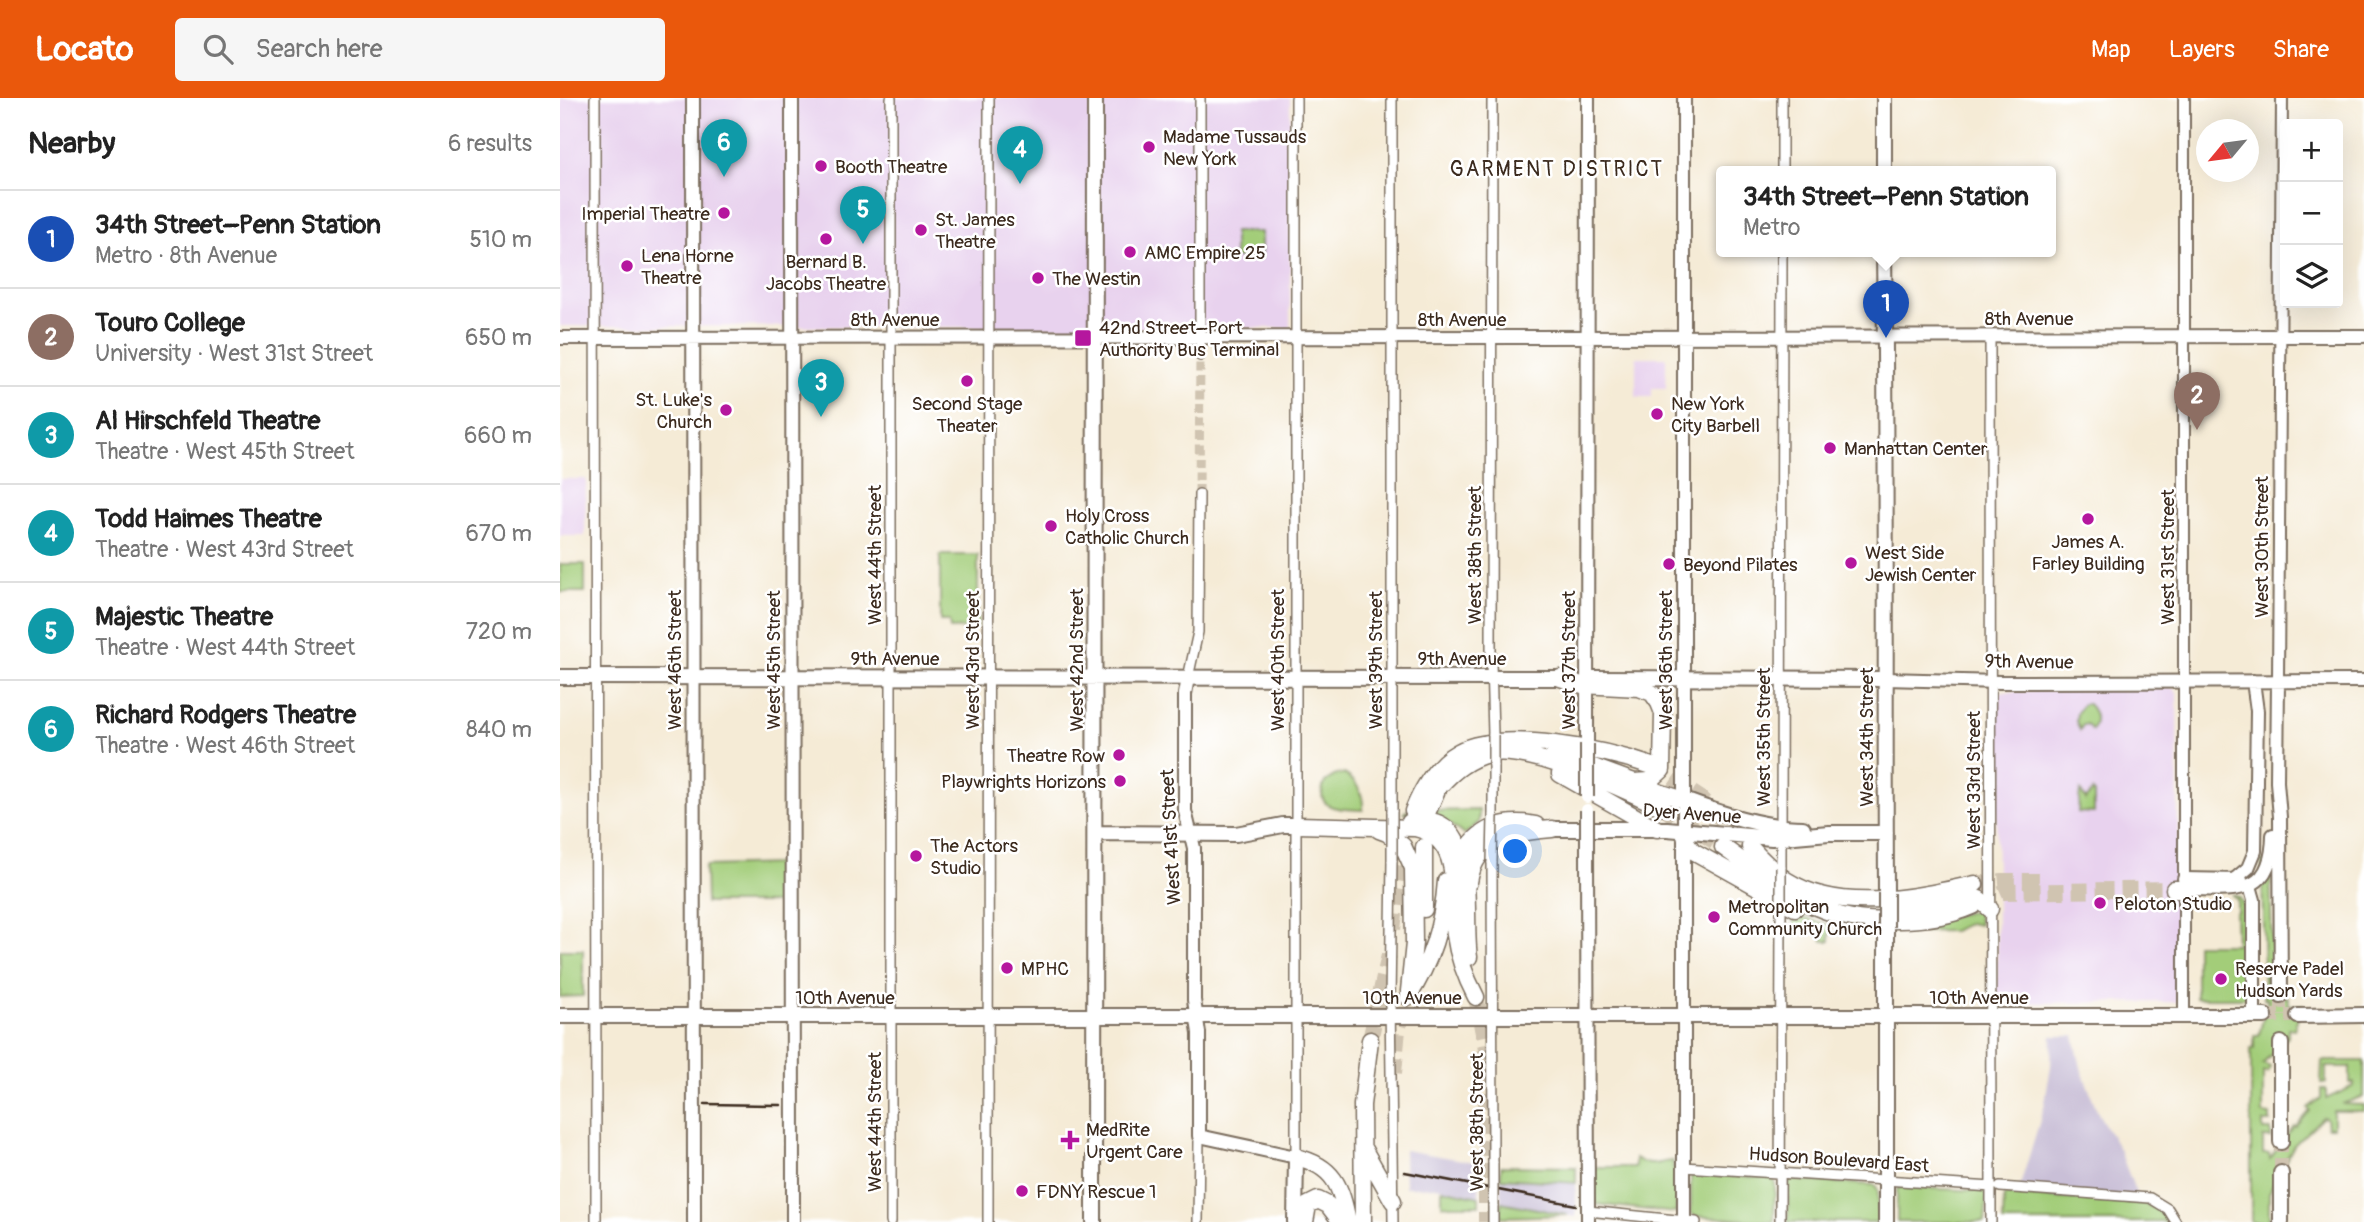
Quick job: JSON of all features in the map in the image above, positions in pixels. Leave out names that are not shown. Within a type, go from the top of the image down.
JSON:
[{"type":"highway","points":[[1560,678],[1643,688],[1652,693],[1663,716],[1662,770],[1650,781],[1634,782]]},
{"type":"highway","points":[[1512,742],[1563,755],[1684,800]]},
{"type":"highway","points":[[1473,747],[1450,764],[1439,786],[1420,811],[1423,790],[1437,771],[1451,757],[1473,747],[1488,743],[1539,742],[1617,756],[1652,766]]},
{"type":"highway","points":[[1439,786],[1461,767],[1488,754],[1514,753],[1613,786],[1661,807]]},
{"type":"highway","points":[[1537,760],[1657,829]]},
{"type":"highway","points":[[1390,819],[1428,840],[1441,856],[1446,871],[1437,937],[1420,978],[1408,997]]},
{"type":"highway","points":[[1297,825],[1370,826],[1390,819],[1437,821],[1456,838],[1463,857],[1467,898],[1467,946],[1476,997],[1468,981],[1455,936],[1454,876],[1449,856],[1440,842],[1428,832],[1390,819]]},
{"type":"highway","points":[[1463,857],[1476,837],[1496,826],[1512,823],[1552,829]]},
{"type":"highway","points":[[1370,826],[1395,838],[1409,856],[1413,868],[1414,943],[1408,997]]},
{"type":"highway","points":[[1467,898],[1473,864],[1487,847],[1504,837],[1552,829]]},
{"type":"highway","points":[[1684,830],[1692,851],[1779,900],[1820,917],[1840,921],[1929,919],[1973,906]]},
{"type":"highway","points":[[1408,997],[1424,945],[1424,847]]},
{"type":"highway","points":[[1723,847],[1784,891],[1850,912],[1892,912],[1974,898],[1990,909]]},
{"type":"highway","points":[[1750,847],[1786,880],[1821,902],[1865,920]]},
{"type":"highway","points":[[1821,902],[1853,907],[1893,906],[1978,891],[1983,884]]},
{"type":"highway","points":[[1363,1222],[1363,1088],[1370,1040]]},
{"type":"highway","points":[[1361,1142],[1393,1201]]},
{"type":"highway","points":[[1296,1157],[1315,1163],[1331,1175],[1342,1196],[1348,1222]]},
{"type":"highway","points":[[1305,1222],[1308,1205],[1318,1200],[1328,1205],[1341,1222]]},
{"type":"main road","name":"West 46th Street","points":[[693,98],[694,1222]]},
{"type":"main road","name":"West 45th Street","points":[[792,98],[793,1222]]},
{"type":"main road","name":"West 42nd Street","points":[[1094,1222],[1095,98]]},
{"type":"main road","name":"West 37th Street","points":[[1588,98],[1588,1216]]},
{"type":"main road","name":"West 36th Street","points":[[1684,98],[1684,1167],[1688,1222]]},
{"type":"main road","points":[[1884,98],[1884,166]]},
{"type":"main road","name":"West 34th Street","points":[[1884,257],[1887,539],[1886,1222]]},
{"type":"main road","name":"8th Avenue","points":[[560,338],[2364,336]]},
{"type":"main road","name":"9th Avenue","points":[[560,677],[1560,678]]},
{"type":"main road","name":"West 41st Street","points":[[1188,678],[1185,694],[1185,811],[1194,848],[1194,989],[1199,1033],[1199,1136]]},
{"type":"main road","name":"9th Avenue","points":[[1588,682],[1684,679],[2364,681]]},
{"type":"main road","points":[[2235,878],[2248,868],[2255,850],[2258,710],[2253,681]]},
{"type":"main road","name":"West 30th Street","points":[[2278,681],[2281,997]]},
{"type":"main road","points":[[2179,884],[2237,890],[2250,886],[2259,879],[2270,860],[2277,782]]},
{"type":"main road","name":"Dyer Avenue","points":[[1684,800],[1781,832]]},
{"type":"main road","points":[[1095,833],[1251,832],[1283,825],[1297,825]]},
{"type":"main road","name":"Dyer Avenue","points":[[1552,829],[1886,833]]},
{"type":"main road","points":[[2179,884],[2235,878],[2250,886],[2254,900],[2259,1017]]},
{"type":"main road","name":"10th Avenue","points":[[560,1016],[2259,1017]]},
{"type":"main road","points":[[2298,1016],[2364,1016]]},
{"type":"main road","points":[[2281,1043],[2281,1142]]},
{"type":"main road","points":[[1199,1136],[1296,1157]]},
{"type":"main road","name":"West 40th Street","points":[[1295,1222],[1296,1157]]},
{"type":"main road","points":[[2281,1173],[2281,1222]]},
{"type":"street","points":[[595,98],[596,1222]]},
{"type":"street","name":"West 44th Street","points":[[891,98],[891,1222]]},
{"type":"street","name":"West 43rd Street","points":[[988,1222],[989,98]]},
{"type":"street","points":[[1200,98],[1200,356]]},
{"type":"street","name":"West 40th Street","points":[[1296,98],[1296,1157]]},
{"type":"street","name":"West 39th Street","points":[[1392,98],[1394,338],[1390,819],[1393,1222]]},
{"type":"street","name":"West 38th Street","points":[[1492,98],[1493,1222]]},
{"type":"street","points":[[1782,98],[1782,166]]},
{"type":"street","name":"West 31st Street","points":[[2184,98],[2184,681],[2179,884],[2184,1016]]},
{"type":"street","name":"West 30th Street","points":[[2278,681],[2282,98]]},
{"type":"street","name":"West 35th Street","points":[[1780,1222],[1782,257]]},
{"type":"street","name":"West 33rd Street","points":[[1990,338],[1990,681],[1983,884],[1990,909],[1996,1187],[1991,1222]]},
{"type":"street","name":"West 41st Street","points":[[1188,678],[1198,632],[1199,494]]},
{"type":"street","name":"West 41st Street","points":[[1198,1222],[1199,1136]]},
{"type":"street","name":"Hudson Boulevard East","points":[[1684,1167],[2150,1198],[2168,1209],[2176,1222]]},
{"type":"street","points":[[1588,1216],[1688,1222]]},
{"type":"shaded area","points":[[560,98],[1290,98],[1290,328],[560,326]]},
{"type":"shaded area","points":[[1636,357],[1666,357],[1666,388],[1652,388],[1652,397],[1636,397]]},
{"type":"shaded area","points":[[560,479],[586,479],[585,536],[560,536]]},
{"type":"shaded area","points":[[2173,688],[2177,693],[2178,871],[2174,876],[2174,896],[2178,902],[2177,1002],[2000,1003],[1997,997],[1995,893],[1995,692]]},
{"type":"shaded area","points":[[2052,1036],[2074,1036],[2081,1068],[2098,1113],[2120,1151],[2147,1222],[2009,1222],[2044,1107],[2051,1066]]},
{"type":"shaded area","points":[[1404,1150],[1480,1163],[1479,1197],[1441,1187],[1405,1187]]},
{"type":"shaded area","points":[[1501,1178],[1576,1183],[1576,1217],[1501,1202]]},
{"type":"green space","points":[[1234,232],[1261,232],[1261,258],[1234,258]]},
{"type":"green space","points":[[940,555],[978,555],[978,628],[950,629],[949,621],[940,621]]},
{"type":"green space","points":[[560,564],[585,564],[585,592],[560,592]]},
{"type":"green space","points":[[2083,704],[2088,704],[2094,713],[2095,723],[2092,730],[2087,724],[2080,730],[2076,721],[2077,713]]},
{"type":"green space","points":[[1344,774],[1353,780],[1359,789],[1363,810],[1332,807],[1323,799],[1325,782],[1336,775]]},
{"type":"green space","points":[[2080,791],[2086,800],[2093,791],[2094,813],[2078,812]]},
{"type":"green space","points":[[1479,810],[1479,822],[1464,835],[1437,817],[1423,813],[1404,813],[1406,811]]},
{"type":"green space","points":[[2262,861],[2270,861],[2273,999],[2288,997],[2288,1005],[2302,1005],[2294,1029],[2288,1029],[2288,1036],[2263,1064],[2270,1067],[2268,1073],[2263,1072],[2263,1114],[2270,1115],[2270,1122],[2263,1122],[2263,1130],[2271,1130],[2271,1138],[2263,1138],[2263,1154],[2269,1154],[2270,1159],[2294,1126],[2310,1111],[2308,1108],[2321,1098],[2321,1089],[2326,1089],[2326,1099],[2354,1086],[2354,1083],[2350,1083],[2350,1067],[2326,1067],[2326,1083],[2321,1083],[2322,1061],[2364,1061],[2364,1096],[2342,1104],[2364,1105],[2364,1111],[2333,1111],[2333,1127],[2327,1127],[2326,1118],[2323,1117],[2294,1145],[2269,1193],[2269,1222],[2251,1222],[2251,1049],[2254,1049],[2254,1035],[2259,1035],[2268,999],[2264,999]]},
{"type":"green space","points":[[781,864],[781,903],[706,903],[705,866]]},
{"type":"green space","name":"Reserve Padel Hudson Yards","points":[[2233,894],[2240,898],[2245,908],[2245,998],[2196,998],[2196,944],[2236,944],[2237,899]]},
{"type":"green space","points":[[1978,910],[1979,925],[1969,923],[1953,931],[1904,932],[1905,927]]},
{"type":"green space","points":[[1793,915],[1830,925],[1830,941],[1823,941],[1822,931],[1793,931]]},
{"type":"green space","points":[[560,950],[583,950],[583,996],[560,997]]},
{"type":"green space","points":[[1635,1158],[1650,1164],[1673,1161],[1673,1169],[1677,1169],[1676,1213],[1595,1204],[1594,1167],[1635,1167]]},
{"type":"green space","points":[[1501,1166],[1576,1167],[1576,1183],[1501,1178]]},
{"type":"green space","points":[[1694,1174],[1772,1178],[1775,1182],[1774,1222],[1694,1216],[1691,1212],[1691,1177]]},
{"type":"green space","points":[[1792,1180],[1875,1185],[1878,1190],[1878,1222],[1788,1222],[1788,1183]]},
{"type":"green space","points":[[1900,1187],[1983,1191],[1987,1196],[1985,1222],[1897,1222],[1897,1190]]},
{"type":"green space","points":[[1442,1189],[1479,1197],[1479,1205],[1442,1205]]},
{"type":"green space","points":[[2004,1195],[2143,1203],[2157,1209],[2168,1222],[2003,1222]]},
{"type":"green space","points":[[1501,1202],[1568,1215],[1501,1217]]},
{"type":"tunnel","points":[[1199,494],[1200,356]]},
{"type":"tunnel","points":[[1652,766],[1700,798],[1746,843]]},
{"type":"tunnel","points":[[1661,807],[1723,847]]},
{"type":"tunnel","points":[[1393,929],[1411,817]]},
{"type":"tunnel","points":[[1975,884],[2039,881]]},
{"type":"tunnel","points":[[1979,903],[2003,892],[2174,889]]},
{"type":"tunnel","points":[[1370,1040],[1389,955]]},
{"type":"tunnel","points":[[1394,1073],[1398,1029],[1408,997]]},
{"type":"tunnel","points":[[1476,997],[1486,1049],[1486,1222]]},
{"type":"tunnel","points":[[2281,997],[2281,1016]]},
{"type":"tunnel","points":[[2265,1016],[2298,1016]]},
{"type":"tunnel","points":[[2281,1142],[2281,1173]]},
{"type":"railway","points":[[705,1104],[781,1105]]},
{"type":"railway","points":[[1405,1172],[1576,1205]]},
{"type":"place","name":"Madame Tussauds New York","points":[[1149,147]]},
{"type":"place","name":"Booth Theatre","points":[[821,166]]},
{"type":"place","name":"Richard Rodgers Theatre","points":[[724,177]]},
{"type":"place","name":"Todd Haimes Theatre","points":[[1020,184]]},
{"type":"place","name":"Imperial Theatre","points":[[724,213]]},
{"type":"place","name":"St. James Theatre","points":[[921,230]]},
{"type":"place","name":"Bernard B. Jacobs Theatre","points":[[826,239]]},
{"type":"place","name":"Majestic Theatre","points":[[863,244]]},
{"type":"place","name":"AMC Empire 25","points":[[1130,252]]},
{"type":"place","name":"Lena Horne Theatre","points":[[627,266]]},
{"type":"place","name":"The Westin","points":[[1038,278]]},
{"type":"place","name":"42nd Street–Port Authority Bus Terminal","points":[[1083,338]]},
{"type":"place","name":"34th Street–Penn Station","points":[[1886,338]]},
{"type":"place","name":"Second Stage Theater","points":[[967,381]]},
{"type":"place","name":"St. Luke's Church","points":[[726,410]]},
{"type":"place","name":"New York City Barbell","points":[[1657,414]]},
{"type":"place","name":"Al Hirschfeld Theatre","points":[[821,417]]},
{"type":"place","name":"Touro College","points":[[2197,430]]},
{"type":"place","name":"Manhattan Center","points":[[1830,448]]},
{"type":"place","name":"James A. Farley Building","points":[[2088,519]]},
{"type":"place","name":"Holy Cross Catholic Church","points":[[1051,526]]},
{"type":"place","name":"West Side Jewish Center","points":[[1851,563]]},
{"type":"place","name":"Beyond Pilates","points":[[1669,564]]},
{"type":"place","name":"Theatre Row","points":[[1119,755]]},
{"type":"place","name":"Playwrights Horizons","points":[[1120,781]]},
{"type":"place","name":"The Actors Studio","points":[[916,856]]},
{"type":"place","name":"Peloton Studio","points":[[2100,903]]},
{"type":"place","name":"Metropolitan Community Church","points":[[1714,917]]},
{"type":"place","name":"MPHC","points":[[1007,968]]},
{"type":"place","name":"Reserve Padel Hudson Yards","points":[[2221,979]]},
{"type":"place","name":"MedRite Urgent Care","points":[[1070,1140]]},
{"type":"place","name":"FDNY Rescue 1","points":[[1022,1191]]},
{"type":"district","name":"GARMENT DISTRICT","points":[[1557,169]]}]
